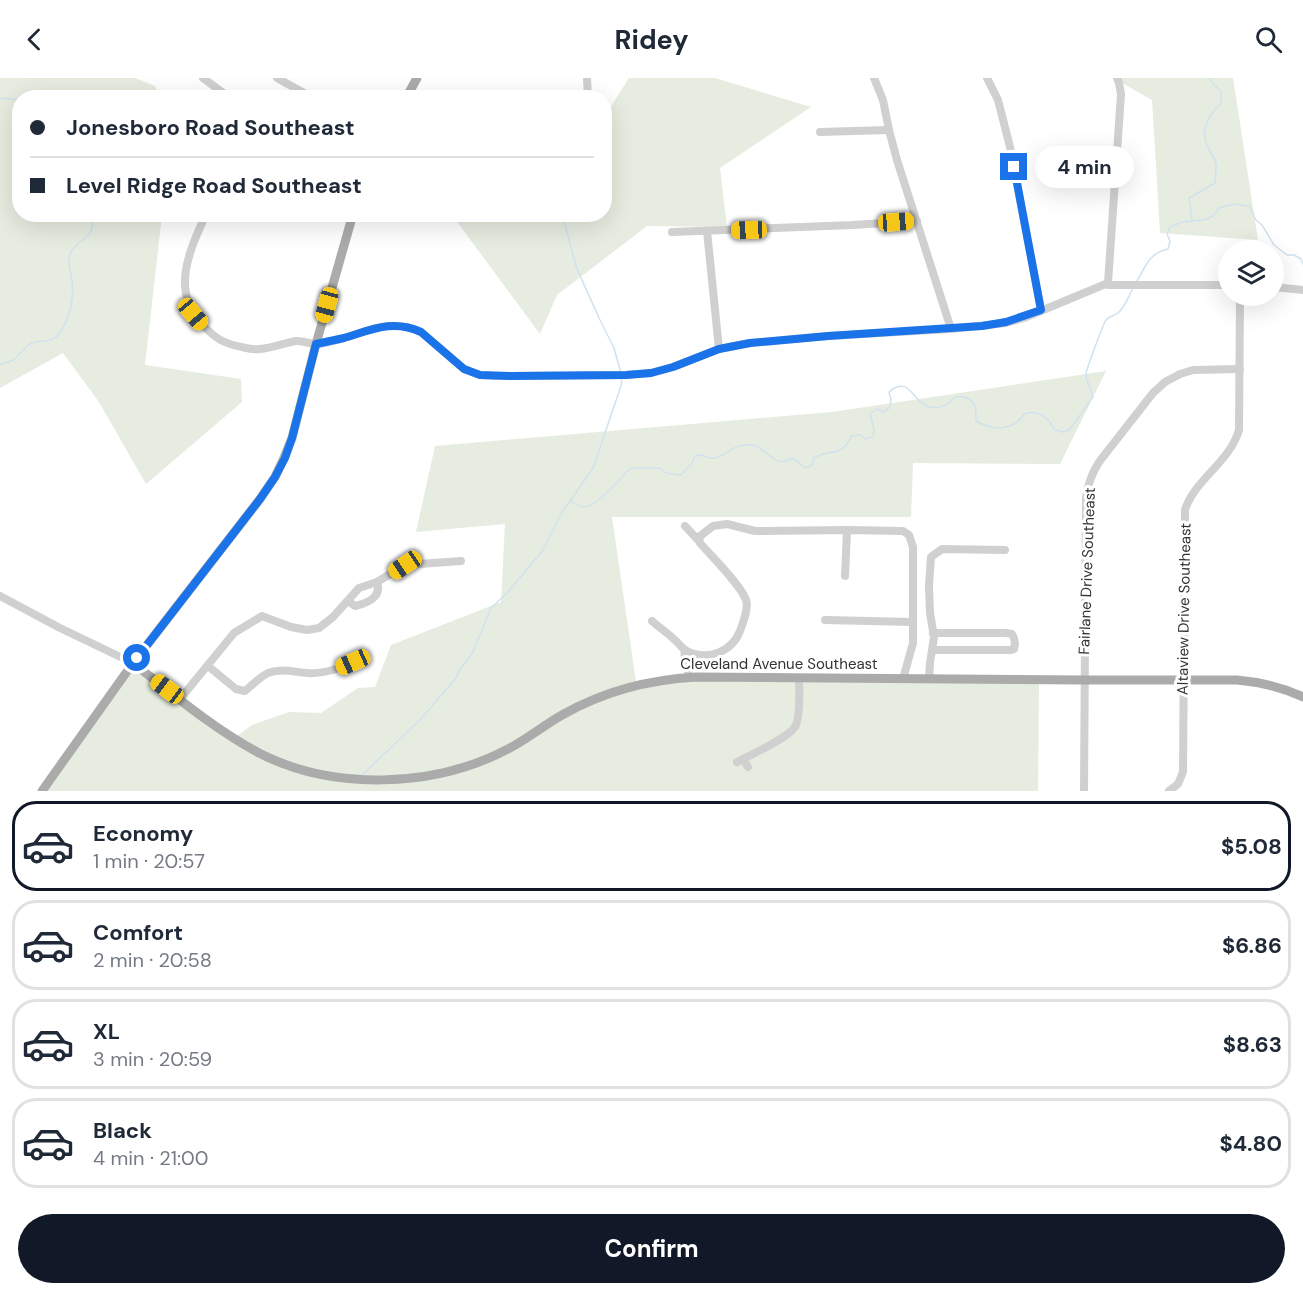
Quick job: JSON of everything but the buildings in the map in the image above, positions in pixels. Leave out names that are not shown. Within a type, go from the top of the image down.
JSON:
[{"type":"main road","points":[[42,791],[133,663],[275,477],[292,438],[351,222]]},
{"type":"main road","name":"Cleveland Avenue Southeast","points":[[133,663],[220,730],[260,753],[287,765],[315,773],[372,780],[397,780],[446,773],[491,757],[590,700],[625,688],[664,679],[688,677],[1237,680],[1259,682],[1303,697]]},
{"type":"street","points":[[203,78],[219,90]]},
{"type":"street","points":[[279,78],[299,90]]},
{"type":"street","points":[[874,78],[883,100],[889,130],[951,329]]},
{"type":"street","points":[[987,78],[998,100],[1010,147],[1041,310]]},
{"type":"street","points":[[1108,283],[1120,94],[1117,78]]},
{"type":"street","points":[[820,132],[889,130]]},
{"type":"street","points":[[672,232],[917,221]]},
{"type":"street","points":[[203,222],[187,259],[184,288],[193,314],[210,334],[229,345],[259,350],[300,340],[316,344],[377,327],[412,328],[421,332],[464,369],[480,375],[494,376],[651,373],[719,349],[750,343],[951,329],[1006,322],[1108,283],[1108,285],[1218,285]]},
{"type":"street","points":[[707,231],[719,349]]},
{"type":"street","points":[[1284,288],[1303,290]]},
{"type":"street","name":"Altaview Drive Southeast","points":[[1169,791],[1178,784],[1183,772],[1185,510],[1190,498],[1230,450],[1237,438],[1240,423],[1240,306]]},
{"type":"street","name":"Fairlane Drive Southeast","points":[[1084,791],[1086,497],[1093,471],[1165,382],[1193,370],[1240,369]]},
{"type":"street","points":[[700,543],[699,537],[712,526],[727,524],[755,531],[903,531],[909,536],[913,547],[913,643],[903,679]]},
{"type":"street","points":[[652,621],[685,650],[696,654],[715,655],[725,650],[738,637],[747,603],[741,591],[685,526]]},
{"type":"street","points":[[845,576],[847,530]]},
{"type":"street","points":[[929,679],[933,633],[930,613],[931,557],[942,549],[1005,550]]},
{"type":"street","points":[[180,699],[234,633],[257,618],[262,616],[291,627],[307,630],[319,628],[333,617],[359,588],[377,582],[405,565],[461,561]]},
{"type":"street","points":[[348,601],[355,606],[368,603],[377,595],[379,588],[377,582]]},
{"type":"street","name":"Cleveland Avenue Southeast","points":[[0,596],[133,663]]},
{"type":"street","points":[[825,620],[913,622]]},
{"type":"street","points":[[932,650],[1010,650],[1014,649],[1016,644],[1012,634],[1006,633],[933,633]]},
{"type":"street","points":[[685,650],[688,677]]},
{"type":"street","points":[[688,664],[695,659],[696,654]]},
{"type":"street","points":[[208,666],[236,689],[245,691],[268,673],[291,670],[308,673],[325,672],[353,662]]},
{"type":"street","points":[[748,767],[740,761],[787,735],[795,727],[798,716],[799,678]]},
{"type":"shaded area","points":[[0,78],[135,78],[155,86],[156,90],[12,90],[12,222],[161,222],[145,365],[241,379],[242,402],[146,484],[99,402],[63,353],[0,388]]},
{"type":"shaded area","points":[[629,78],[715,78],[811,107],[720,168],[727,227],[647,226],[557,295],[540,334],[457,222],[612,222],[612,105]]},
{"type":"shaded area","points":[[1116,78],[1233,78],[1258,240],[1160,233],[1152,100]]},
{"type":"shaded area","points":[[1106,371],[1060,464],[913,463],[911,517],[612,517],[636,682],[677,675],[1039,683],[1038,791],[39,791],[131,665],[237,736],[252,725],[289,712],[321,713],[358,688],[375,687],[391,645],[501,602],[505,524],[416,532],[435,446],[832,412]]},
{"type":"waterway","points":[[1192,220],[1189,198],[1215,183],[1216,163],[1205,140],[1205,128],[1209,117],[1221,103],[1221,91],[1210,78]]},
{"type":"waterway","points":[[0,98],[12,99]]},
{"type":"waterway","points":[[1137,281],[1152,257],[1168,249],[1170,241],[1167,234],[1170,227],[1184,222],[1207,219],[1219,208],[1234,204],[1249,206],[1274,245],[1287,255],[1294,255],[1301,259],[1303,264]]},
{"type":"waterway","points":[[0,364],[15,359],[30,344],[53,339],[61,332],[73,297],[69,257],[75,246],[90,233],[93,222]]},
{"type":"waterway","points":[[564,222],[577,269],[614,348],[621,373]]},
{"type":"waterway","points":[[571,501],[582,507],[589,506],[609,491],[631,468],[660,468],[666,473],[681,475],[695,456],[715,458],[744,445],[757,447],[776,460],[786,461],[793,458],[805,468],[812,465],[814,458],[839,451],[852,436],[860,435],[866,439],[873,436],[874,429],[870,414],[877,409],[884,412],[890,407],[889,392],[901,386],[906,387],[922,403],[930,407],[944,406],[956,397],[968,398],[975,407],[976,421],[989,427],[1002,428],[1015,424],[1024,414],[1039,413],[1055,430],[1063,432],[1070,429],[1093,397],[1086,374],[1095,346],[1106,320],[1121,310],[1133,288]]},
{"type":"waterway","points":[[363,774],[420,720],[456,678],[473,652],[491,608],[508,592],[543,550],[561,514],[593,468],[622,378]]},
{"type":"route","points":[[137,658],[275,477],[292,438],[316,344],[377,327],[401,326],[421,332],[454,362],[473,374],[494,376],[626,375],[651,373],[673,367],[705,353],[750,343],[951,329],[1023,318],[1041,310],[1014,167]]}]
